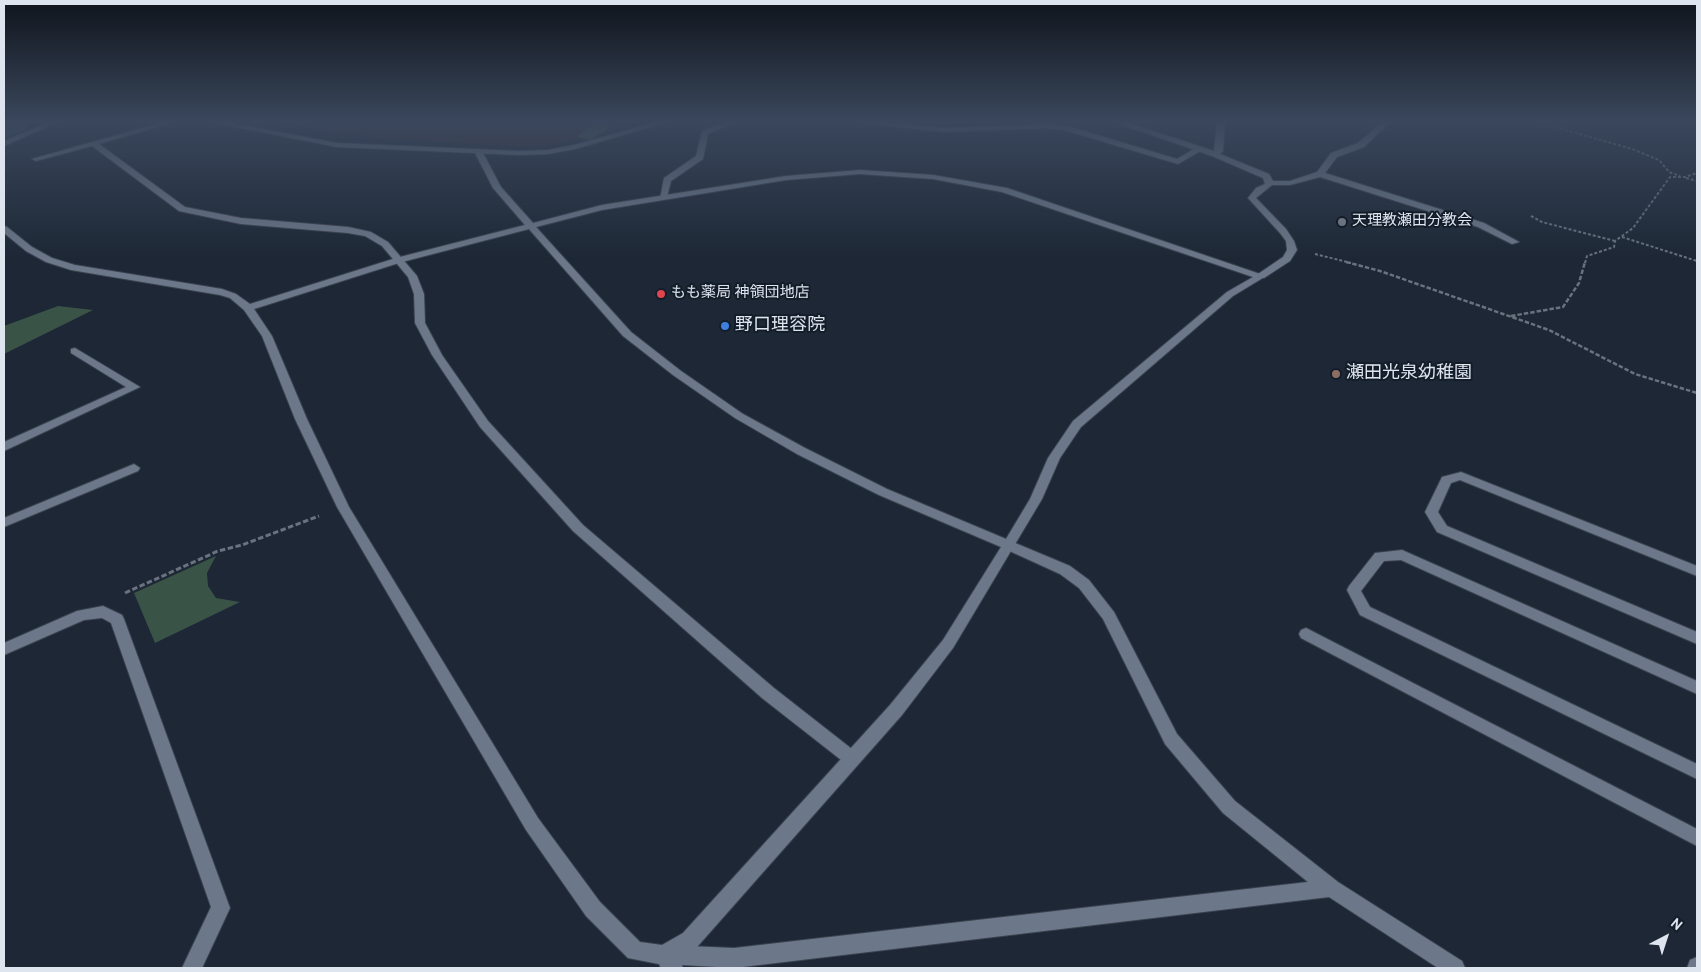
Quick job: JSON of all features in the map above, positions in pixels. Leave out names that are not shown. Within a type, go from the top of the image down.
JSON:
[{"type":"street","points":[[127,168],[182,209],[241,221],[326,228],[368,234],[385,244],[412,276],[419,294],[420,323],[437,355],[484,424],[578,528],[768,693],[851,758]]},
{"type":"street","points":[[487,168],[497,188],[627,334],[677,374],[739,416],[801,451],[883,492],[1065,570],[1084,584],[1109,616],[1172,738],[1229,807],[1331,888],[1455,968]]},
{"type":"street","points":[[663,197],[667,180],[684,168]]},
{"type":"street","points":[[1248,168],[1266,176],[1270,183]]},
{"type":"street","points":[[1320,174],[1324,168]]},
{"type":"street","points":[[248,308],[399,260],[602,208],[663,197],[823,174],[860,172],[933,177],[1004,190],[1261,276]]},
{"type":"street","points":[[668,962],[690,940],[896,710],[948,644],[1036,499],[1054,458],[1077,424],[1230,294],[1287,258],[1292,250],[1290,241],[1284,231],[1252,198],[1270,183],[1290,183],[1320,174],[1481,225],[1515,242]]},
{"type":"street","points":[[4,229],[29,250],[74,268],[222,292],[233,296],[248,308],[267,336],[342,507],[532,824],[593,909],[635,951],[668,962],[734,958],[1331,888]]},
{"type":"street","points":[[4,447],[134,387],[75,351]]},
{"type":"street","points":[[4,523],[134,468]]},
{"type":"street","points":[[1697,570],[1461,476],[1446,480],[1431,512],[1442,529],[1697,638]]},
{"type":"street","points":[[1697,688],[1402,555],[1380,556],[1354,590],[1365,610],[1697,772]]},
{"type":"street","points":[[4,649],[82,615],[103,612],[117,619],[221,908],[192,968]]},
{"type":"street","points":[[1306,634],[1697,838]]},
{"type":"path","points":[[1666,168],[1669,172],[1697,181]]},
{"type":"path","points":[[1531,216],[1542,222],[1615,241],[1633,228],[1670,177],[1685,177],[1697,173]]},
{"type":"path","points":[[1622,237],[1697,261]]},
{"type":"path","points":[[1508,316],[1563,307],[1579,283],[1587,256],[1614,247],[1615,241]]},
{"type":"path","points":[[1292,250],[1321,255],[1380,271],[1550,330],[1635,374],[1697,393]]},
{"type":"path","points":[[103,612],[124,594],[218,551],[242,545],[342,507]]},
{"type":"green space","points":[[58,306],[93,310],[4,354],[4,326]]},
{"type":"green space","points":[[216,556],[207,573],[208,586],[216,598],[240,602],[155,643],[134,593]]},
{"type":"place","name":"天理教瀬田分教会","points":[[1342,222]]},
{"type":"place","name":"もも薬局 神領団地店","points":[[661,294]]},
{"type":"place","name":"野口理容院","points":[[725,326]]},
{"type":"place","name":"瀬田光泉幼稚園","points":[[1336,374]]}]
